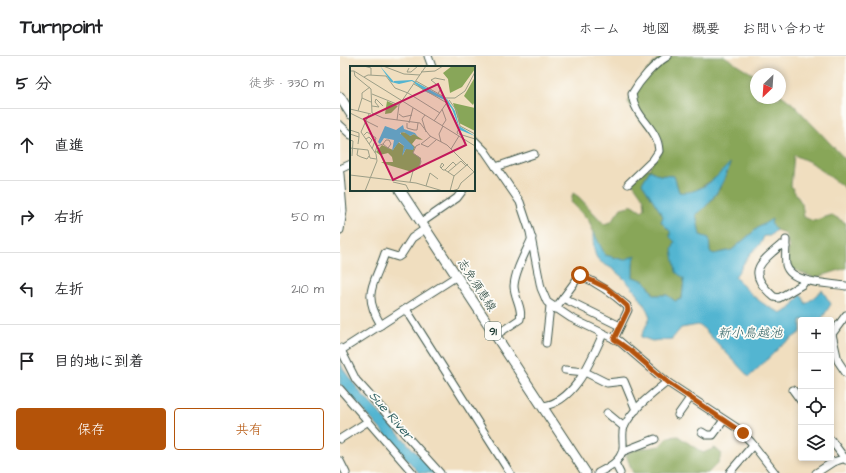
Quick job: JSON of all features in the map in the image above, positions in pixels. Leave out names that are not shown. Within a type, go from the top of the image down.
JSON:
[{"type":"main road","points":[[340,97],[350,112]]},
{"type":"main road","name":"志免須恵線","points":[[401,191],[586,473]]},
{"type":"street","points":[[428,56],[432,66]]},
{"type":"street","points":[[628,184],[653,160],[659,151],[655,134],[633,105],[632,94],[640,81],[661,60],[668,56]]},
{"type":"street","points":[[340,124],[350,134]]},
{"type":"street","points":[[475,141],[485,151],[520,202],[532,238],[541,288],[544,297],[552,307],[614,339],[631,351],[667,382],[743,433],[775,473]]},
{"type":"street","points":[[496,167],[534,154]]},
{"type":"street","points":[[340,169],[350,164]]},
{"type":"street","points":[[340,174],[343,211],[340,230]]},
{"type":"street","points":[[381,325],[370,301],[372,284],[385,253],[398,257],[401,255],[412,238],[423,226],[457,198],[463,191]]},
{"type":"street","points":[[496,335],[520,319],[519,306],[514,286],[517,274],[532,238]]},
{"type":"street","points":[[805,280],[803,284],[779,298],[774,298],[762,287],[758,271],[761,262],[781,245],[786,244],[786,265],[790,273],[805,280],[846,286]]},
{"type":"street","points":[[546,343],[552,307],[563,298],[580,275],[607,288],[627,306],[628,310],[614,339]]},
{"type":"street","points":[[440,473],[356,380],[340,350],[457,276]]},
{"type":"street","points":[[563,298],[620,326]]},
{"type":"street","points":[[406,309],[510,473]]},
{"type":"street","points":[[846,315],[832,334],[838,361],[846,373]]},
{"type":"street","points":[[543,406],[553,404],[581,378],[603,334]]},
{"type":"street","points":[[565,370],[585,372],[607,383],[624,381],[636,410]]},
{"type":"street","points":[[624,451],[622,431],[624,427],[636,410],[667,382]]},
{"type":"street","points":[[340,389],[367,422],[413,473]]},
{"type":"street","points":[[793,390],[798,397]]},
{"type":"street","points":[[678,415],[690,398]]},
{"type":"street","points":[[607,413],[624,427]]},
{"type":"street","points":[[702,432],[707,435],[713,435],[724,420]]},
{"type":"street","points":[[340,439],[367,422]]},
{"type":"street","points":[[598,473],[615,463],[624,451],[655,438]]},
{"type":"street","points":[[816,473],[832,462],[846,459],[834,444]]},
{"type":"street","points":[[730,472],[753,445]]},
{"type":"street","points":[[340,461],[343,472]]},
{"type":"street","points":[[615,463],[620,473]]},
{"type":"green space","points":[[660,56],[724,56],[750,72],[750,104],[786,104],[786,99],[793,104],[846,160],[846,189],[812,163],[794,155],[791,186],[802,204],[804,217],[813,221],[832,215],[846,223],[846,268],[815,278],[790,268],[787,261],[789,247],[785,233],[776,230],[770,224],[772,220],[759,227],[732,250],[714,254],[710,252],[709,238],[700,235],[696,214],[708,205],[718,192],[730,164],[715,178],[690,194],[679,192],[674,176],[659,175],[650,170],[642,183],[663,216],[661,222],[670,231],[675,242],[684,279],[682,298],[675,301],[667,295],[655,295],[645,281],[633,277],[633,263],[635,256],[624,260],[605,255],[589,221],[571,202],[573,193],[579,197],[604,224],[611,222],[621,208],[633,205],[642,211],[645,208],[644,199],[632,182],[647,168],[650,169],[650,166],[661,153],[662,140],[641,121],[628,102],[640,79]]},
{"type":"green space","points":[[678,436],[703,453],[715,448],[722,454],[718,463],[708,473],[633,473],[626,455],[633,450],[660,446],[668,437]]},
{"type":"water","name":"新小鳥越池","points":[[730,163],[717,192],[707,205],[696,214],[700,235],[709,238],[710,252],[714,254],[732,250],[759,227],[772,219],[771,224],[776,230],[770,236],[764,236],[760,244],[750,254],[735,277],[756,298],[768,307],[782,313],[790,309],[801,294],[806,304],[822,290],[831,304],[823,317],[798,317],[798,334],[782,345],[749,377],[703,328],[698,325],[681,328],[672,339],[652,341],[641,337],[650,317],[647,311],[636,292],[626,280],[597,258],[594,245],[593,231],[605,255],[624,260],[636,255],[633,263],[633,277],[645,281],[654,295],[667,295],[675,301],[682,299],[684,279],[676,272],[672,250],[675,242],[670,237],[670,231],[661,222],[663,216],[642,183],[650,170],[659,175],[674,176],[679,192],[687,192],[701,188],[720,174]]},
{"type":"water","points":[[340,360],[343,369],[361,393],[435,473],[419,473],[340,384]]},
{"type":"route","points":[[580,275],[607,288],[627,306],[628,310],[614,339],[619,341],[660,374],[667,382],[743,433]]},
{"type":"water label","name":"Sue River","points":[[392,415]]}]
